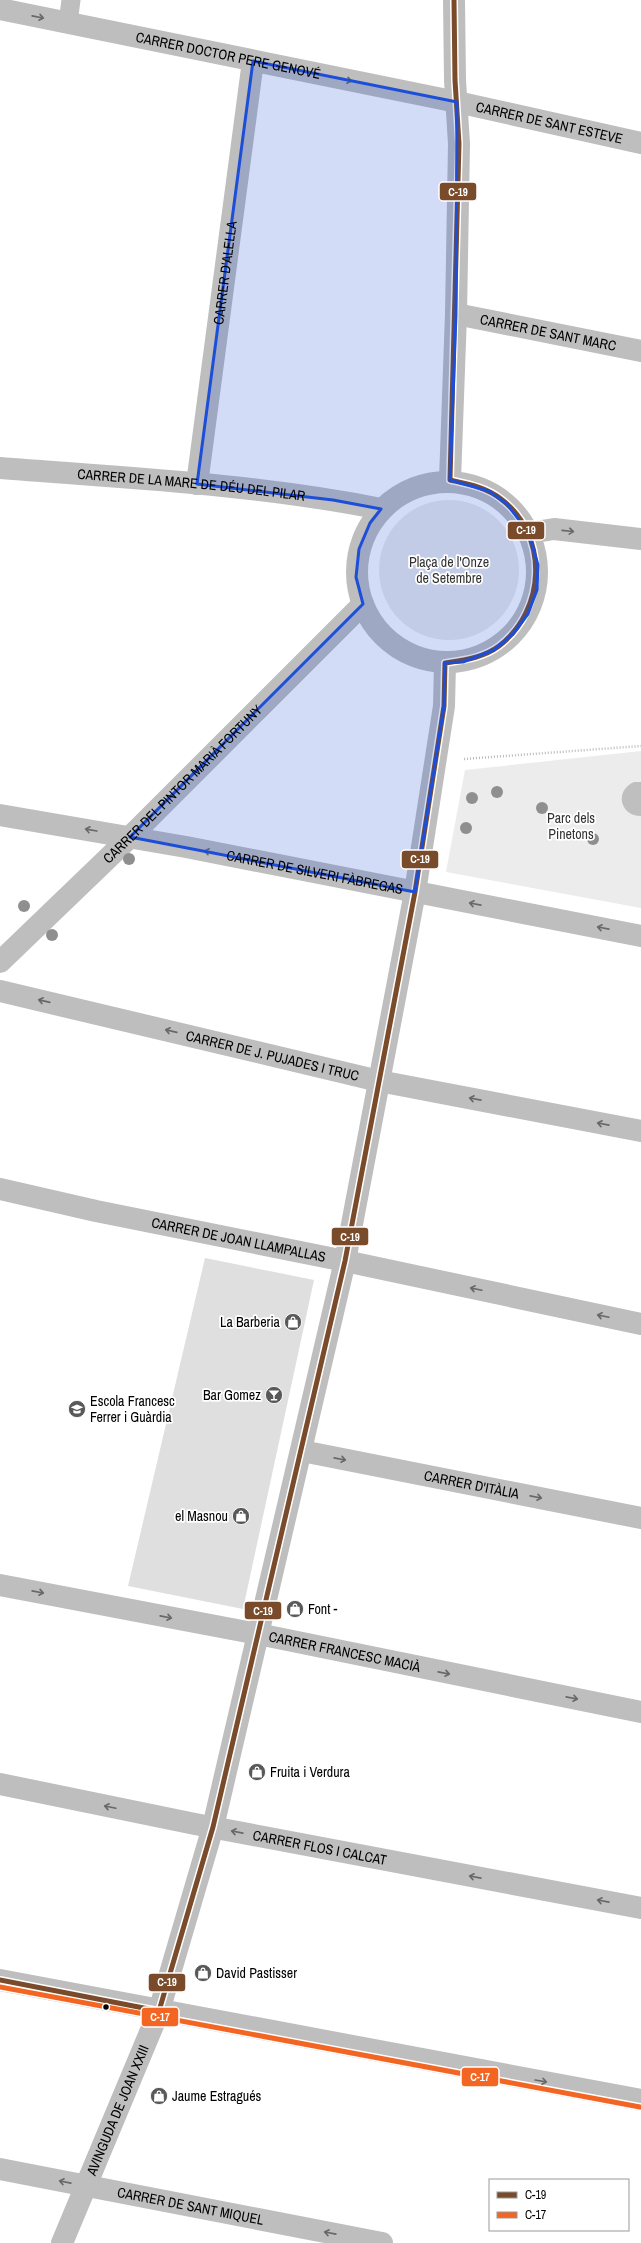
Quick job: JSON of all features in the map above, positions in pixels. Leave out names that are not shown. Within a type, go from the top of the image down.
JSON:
[{"type":"street","points":[[450,480],[456,314],[459,144],[454,0]]},
{"type":"street","name":"CARRER DOCTOR PERE GENOVÉ","points":[[0,9],[457,102]]},
{"type":"street","name":"CARRER D'ALELLA","points":[[197,484],[253,61]]},
{"type":"street","name":"CARRER DE SANT ESTEVE","points":[[457,102],[641,143]]},
{"type":"street","name":"CARRER DE SANT MARC","points":[[456,314],[641,350]]},
{"type":"street","name":"CARRER DE LA MARE DE DÉU DEL PILAR","points":[[0,468],[197,484],[333,500],[381,509]]},
{"type":"street","points":[[450,480],[469,483],[489,491],[501,500],[522,521],[529,533],[538,565],[536,590],[528,614],[513,634],[494,650],[463,662],[445,662],[419,658],[395,646],[376,627],[363,604],[356,577],[359,549],[370,523],[381,509],[395,497],[411,488],[428,483],[450,480]]},
{"type":"street","points":[[529,533],[554,529],[641,539]]},
{"type":"street","name":"CARRER DEL PINTOR MARIÀ FORTUNY","points":[[0,962],[130,837],[363,604]]},
{"type":"street","name":"AVINGUDA DE JOAN XXIII","points":[[62,2243],[159,2011],[213,1827],[345,1262],[415,892],[444,706],[445,662]]},
{"type":"street","name":"CARRER DE SILVERI FÀBREGAS","points":[[0,814],[130,837],[641,936]]},
{"type":"street","name":"CARRER DE J. PUJADES I TRUC","points":[[0,991],[379,1081],[641,1132]]},
{"type":"street","name":"CARRER DE JOAN LLAMPALLAS","points":[[0,1189],[96,1211],[641,1324]]},
{"type":"street","name":"CARRER D'ITÀLIA","points":[[302,1451],[641,1518]]},
{"type":"street","name":"CARRER FRANCESC MACIÀ","points":[[0,1585],[258,1634],[641,1712]]},
{"type":"street","name":"CARRER FLOS I CALCAT","points":[[0,1784],[213,1827],[641,1908]]},
{"type":"street","points":[[0,1980],[159,2011],[641,2100]]},
{"type":"street","name":"CARRER DE SANT MIQUEL","points":[[0,2169],[382,2243]]},
{"type":"lane","points":[[68,23],[71,0]]},
{"type":"path","points":[[436,762],[641,746]]},
{"type":"highlighted area","points":[[253,61],[457,102],[456,314],[450,480],[489,491],[507,504],[529,533],[538,565],[537,590],[528,614],[513,634],[494,650],[463,662],[445,663],[444,706],[415,892],[130,837],[363,604],[356,577],[359,549],[370,523],[381,509],[333,500],[197,484]]},
{"type":"green space","name":"Plaça de l'Onze de Setembre","points":[[449,500],[469,503],[482,508],[503,526],[511,537],[516,550],[519,570],[516,590],[511,603],[493,624],[482,632],[469,637],[449,640],[429,637],[416,632],[395,614],[387,603],[382,590],[379,570],[382,550],[387,537],[405,516],[416,508],[429,503]]},
{"type":"green space","name":"Parc dels Pinetons","points":[[641,751],[641,908],[446,872],[465,770]]},
{"type":"shaded area","points":[[634,782],[641,782],[641,816],[628,812],[624,808],[622,802],[624,791]]},
{"type":"building","points":[[205,1258],[314,1280],[243,1609],[128,1586]]},
{"type":"transit line","name":"C-19","points":[[0,1980],[159,2011],[213,1827],[345,1261],[415,892],[444,706],[445,663],[480,656],[499,646],[515,631],[526,613],[533,593],[536,572],[534,552],[528,532],[517,514],[495,495],[477,486],[450,480],[459,144],[455,80],[454,0]]},
{"type":"transit line","name":"C-17","points":[[0,1987],[640,2107]]},
{"type":"place","name":"La Barberia","points":[[293,1322]]},
{"type":"place","name":"Bar Gomez","points":[[274,1395]]},
{"type":"place","name":"Escola Francesc Ferrer i Guàrdia","points":[[77,1409]]},
{"type":"place","name":"el Masnou","points":[[241,1516]]},
{"type":"place","name":"Font -","points":[[295,1609]]},
{"type":"place","name":"Fruita i Verdura","points":[[257,1772]]},
{"type":"place","name":"David Pastisser","points":[[203,1973]]},
{"type":"place","name":"Jaume Estragués","points":[[159,2096]]}]
